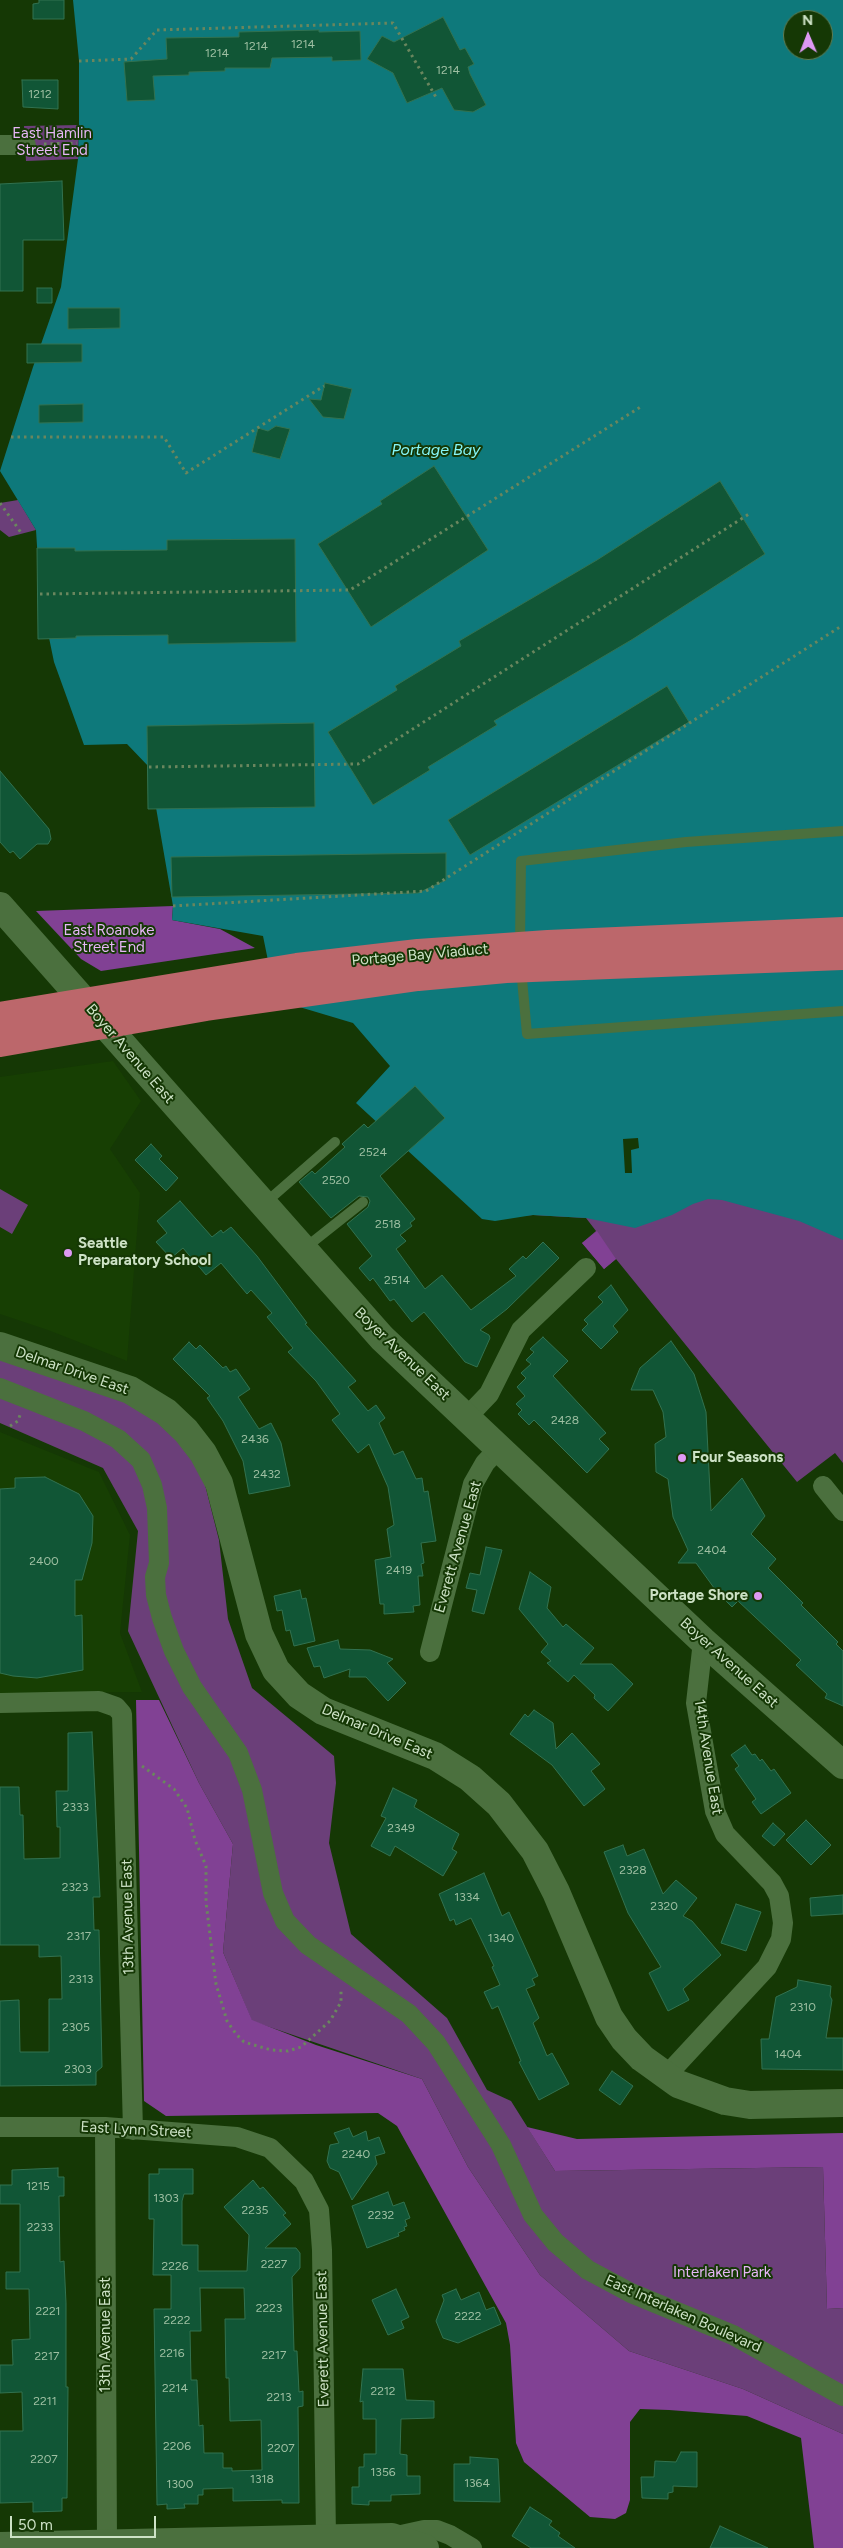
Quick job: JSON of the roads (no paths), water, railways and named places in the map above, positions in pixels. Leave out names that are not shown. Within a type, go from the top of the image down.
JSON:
[{"type":"highway","name":"Portage Bay Viaduct","points":[[0,1016],[297,967],[418,953],[548,944],[843,931]]},
{"type":"highway","points":[[0,1043],[206,1006],[418,977],[506,969],[843,956]]},
{"type":"street","points":[[0,145],[32,144]]},
{"type":"street","name":"Boyer Avenue East","points":[[0,906],[382,1338],[703,1640],[843,1765]]},
{"type":"street","points":[[467,1417],[489,1394],[521,1330],[586,1268]]},
{"type":"street","name":"Delmar Drive East","points":[[0,1346],[130,1390],[166,1412],[186,1431],[203,1453],[219,1482],[259,1634],[276,1670],[298,1695],[323,1711],[435,1756],[470,1778],[499,1804],[525,1836],[545,1868],[608,2017],[632,2049],[665,2077]]},
{"type":"street","name":"East Interlaken Boulevard","points":[[0,1388],[84,1421],[118,1439],[141,1460],[152,1485],[157,1508],[159,1563],[156,1577],[156,1595],[174,1651],[192,1687],[238,1753],[252,1790],[261,1841],[278,1908],[285,1921],[308,1945],[409,2014],[436,2043],[501,2145],[533,2215],[555,2242],[588,2270],[631,2293],[733,2335],[843,2396]]},
{"type":"street","name":"Everett Avenue East","points":[[430,1652],[473,1484],[485,1463],[499,1448]]},
{"type":"street","points":[[823,1486],[843,1511]]},
{"type":"street","name":"14th Avenue East","points":[[665,2077],[767,1967],[782,1939],[783,1923],[778,1896],[772,1883],[725,1834],[715,1811],[696,1703],[703,1640]]},
{"type":"street","name":"13th Avenue East","points":[[0,1703],[99,1701],[116,1707],[122,1714],[124,1724],[133,2130]]},
{"type":"street","points":[[665,2077],[702,2095],[737,2104],[843,2104]]},
{"type":"street","name":"East Lynn Street","points":[[0,2127],[105,2127],[237,2137],[270,2148]]},
{"type":"street","name":"13th Avenue East","points":[[105,2127],[107,2544]]},
{"type":"street","name":"Everett Avenue East","points":[[270,2148],[304,2181],[319,2210],[322,2250],[326,2543]]},
{"type":"street","points":[[0,2546],[326,2543],[392,2537],[424,2530],[437,2530],[472,2548]]},
{"type":"street","points":[[392,2537],[425,2548]]},
{"type":"lane","points":[[843,831],[686,842],[521,861],[520,946],[527,1034],[843,1011]]},
{"type":"lane","points":[[263,1204],[335,1142]]},
{"type":"lane","points":[[303,1250],[363,1202]]},
{"type":"water","name":"Portage Bay","points":[[73,0],[843,0],[843,1240],[799,1221],[722,1200],[708,1199],[693,1204],[672,1215],[635,1228],[586,1218],[533,1215],[495,1221],[482,1219],[356,1103],[390,1066],[353,1023],[276,1000],[263,936],[172,920],[173,906],[149,767],[127,744],[84,745],[54,662],[40,594],[36,530],[0,471],[61,287],[78,159],[79,61]]},
{"type":"place","name":"Seattle Preparatory School","points":[[68,1253]]},
{"type":"place","name":"Four Seasons","points":[[682,1458]]},
{"type":"place","name":"Portage Shore","points":[[758,1596]]},
{"type":"park label","name":"East Hamlin Street End","points":[[52,142]]},
{"type":"park label","name":"East Roanoke Street End","points":[[109,940]]},
{"type":"park label","name":"Interlaken Park","points":[[722,2273]]}]
